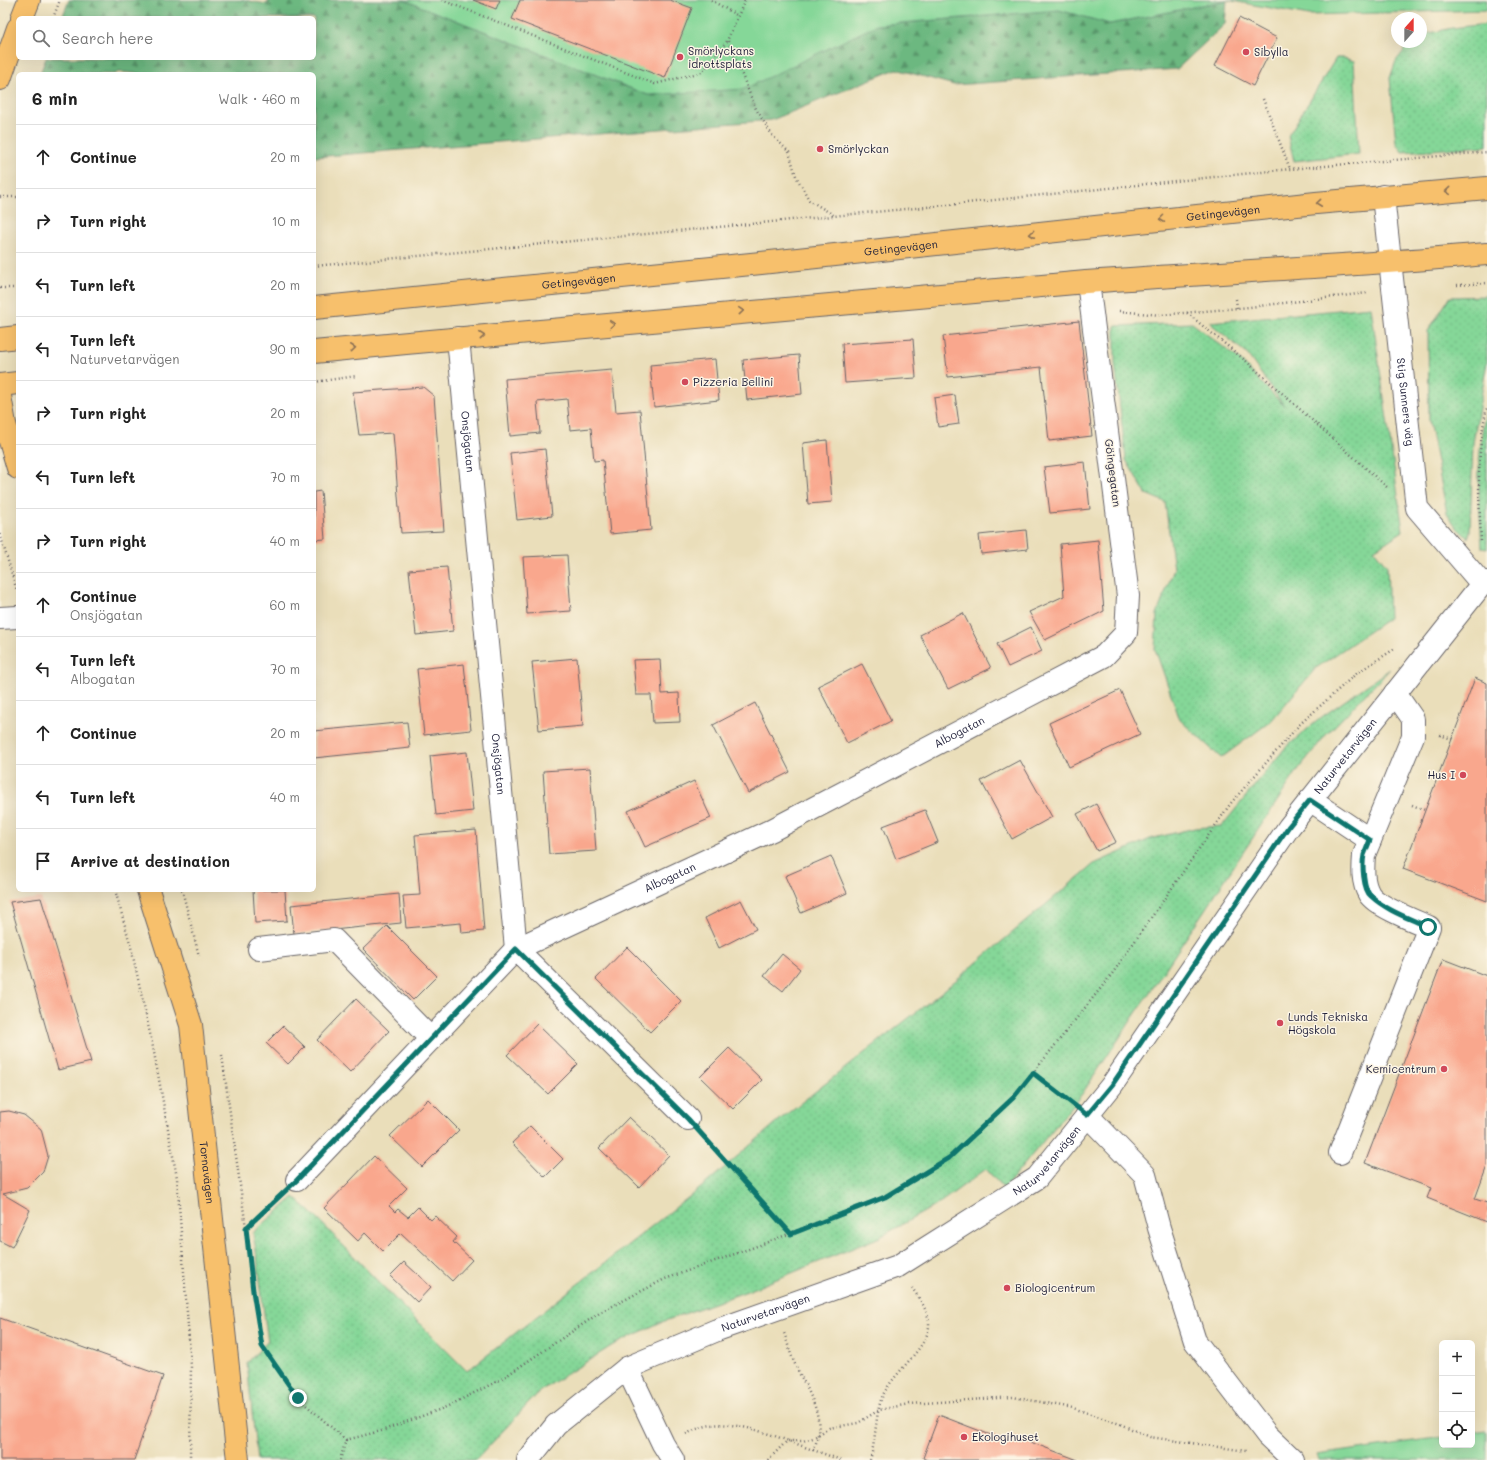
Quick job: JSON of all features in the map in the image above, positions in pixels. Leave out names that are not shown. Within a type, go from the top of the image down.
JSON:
[{"type":"main road","points":[[23,16],[29,0]]},
{"type":"main road","points":[[0,79],[16,34]]},
{"type":"main road","name":"Getingevägen","points":[[316,308],[1383,196],[1487,188]]},
{"type":"main road","points":[[316,352],[788,307],[1088,282],[1391,262],[1487,254]]},
{"type":"main road","points":[[0,339],[16,337]]},
{"type":"main road","points":[[0,385],[16,383]]},
{"type":"main road","points":[[0,396],[5,424],[16,461]]},
{"type":"main road","name":"Tornavägen","points":[[149,892],[191,1025],[238,1460]]},
{"type":"street","name":"Stig Sunners väg","points":[[1383,196],[1417,508]]},
{"type":"street","name":"Göingegatan","points":[[1088,282],[1128,596],[1126,633],[1104,656]]},
{"type":"street","name":"Onsjögatan","points":[[458,338],[516,949]]},
{"type":"street","points":[[1417,508],[1485,583]]},
{"type":"street","name":"Naturvetarvägen","points":[[528,1460],[556,1425],[627,1368],[718,1330],[898,1266],[1037,1178],[1112,1085],[1289,826],[1485,583]]},
{"type":"street","points":[[0,618],[16,617]]},
{"type":"street","name":"Albogatan","points":[[297,1180],[516,949],[772,830],[1104,656]]},
{"type":"street","points":[[1340,1153],[1428,927],[1395,913],[1370,896],[1364,881],[1364,855],[1413,736],[1412,719],[1395,693]]},
{"type":"street","points":[[1310,800],[1370,840]]},
{"type":"street","points":[[259,949],[334,940],[431,1039]]},
{"type":"street","points":[[516,949],[688,1119]]},
{"type":"street","points":[[1087,1115],[1145,1175],[1159,1228],[1195,1340],[1267,1435],[1293,1460]]},
{"type":"street","points":[[627,1368],[668,1452]]},
{"type":"path","points":[[54,16],[60,0]]},
{"type":"path","points":[[442,0],[655,84],[702,72],[727,41],[745,0]]},
{"type":"path","points":[[711,0],[738,16]]},
{"type":"path","points":[[727,41],[756,109],[772,135],[789,152],[796,176],[809,200],[836,216]]},
{"type":"path","points":[[1263,99],[1290,170]]},
{"type":"path","points":[[316,266],[1487,152]]},
{"type":"path","points":[[0,197],[16,197]]},
{"type":"path","points":[[1456,285],[1487,283]]},
{"type":"path","points":[[0,288],[16,288]]},
{"type":"path","points":[[1092,310],[1160,314],[1186,313],[1394,290]]},
{"type":"path","points":[[1186,313],[1246,361],[1396,495],[1417,508]]},
{"type":"path","points":[[316,382],[360,376]]},
{"type":"path","points":[[1485,583],[1478,489],[1484,420],[1487,408]]},
{"type":"path","points":[[0,534],[16,586]]},
{"type":"path","points":[[346,1440],[381,1431],[444,1408],[500,1380],[601,1312],[665,1279],[791,1234],[885,1197],[949,1158],[1013,1098],[1112,974],[1231,803],[1300,724],[1357,673],[1399,646]]},
{"type":"path","points":[[116,892],[131,946],[150,1032],[177,1178],[191,1366],[190,1460]]},
{"type":"path","points":[[183,892],[200,961]]},
{"type":"path","points":[[222,1052],[253,1291],[262,1346],[298,1398],[346,1440]]},
{"type":"path","points":[[1033,1073],[1087,1115]]},
{"type":"path","points":[[688,1119],[791,1234]]},
{"type":"path","points":[[246,1228],[297,1180]]},
{"type":"path","points":[[870,1460],[875,1444],[881,1400],[889,1383],[913,1357],[929,1330],[929,1322],[924,1307],[898,1266]]},
{"type":"path","points":[[776,1310],[792,1357],[818,1415],[818,1434],[813,1450]]},
{"type":"path","points":[[768,1460],[787,1441],[803,1441],[813,1438],[830,1428],[858,1423],[879,1410],[909,1404],[1013,1397],[1073,1408],[1120,1424],[1150,1437],[1243,1452],[1276,1444]]},
{"type":"path","points":[[668,1452],[695,1430],[718,1424],[756,1430],[841,1460]]},
{"type":"path","points":[[340,1460],[346,1440]]},
{"type":"green space","points":[[69,0],[243,0],[267,4],[269,0],[404,0],[648,95],[768,29],[878,25],[1059,10],[1110,24],[1227,0],[1225,24],[1177,69],[954,85],[896,69],[772,120],[316,157],[316,72],[41,72],[45,60],[316,60],[316,16],[63,16]]},
{"type":"green space","name":"Smörlyckans idrottsplats","points":[[404,0],[1227,0],[1110,24],[1059,10],[877,25],[744,89],[648,95]]},
{"type":"green space","points":[[1227,0],[1487,0],[1487,10],[1309,15]]},
{"type":"green space","points":[[1487,24],[1487,146],[1402,152],[1396,143],[1390,78],[1396,61],[1406,48],[1427,48],[1427,34],[1452,28]]},
{"type":"green space","points":[[1336,58],[1344,58],[1354,61],[1359,154],[1294,161],[1288,136]]},
{"type":"green space","points":[[1487,296],[1487,362],[1473,443],[1470,532],[1468,538],[1457,528],[1447,513],[1429,421],[1428,331],[1450,297]]},
{"type":"green space","points":[[1371,307],[1403,531],[1374,550],[1387,566],[1389,618],[1316,668],[1271,721],[1221,758],[1180,720],[1155,649],[1157,614],[1174,569],[1165,502],[1146,494],[1126,460],[1115,364],[1115,326],[1192,323],[1239,359],[1284,406],[1247,354],[1209,322]]},
{"type":"green space","points":[[1487,408],[1487,549],[1482,548],[1479,460],[1483,425]]},
{"type":"green space","points":[[1390,669],[1326,735],[1300,767],[1082,1094],[1004,1189],[986,1169],[938,1204],[880,1237],[750,1290],[659,1323],[613,1345],[540,1391],[476,1460],[257,1460],[247,1363],[268,1341],[253,1233],[294,1197],[311,1212],[467,1371],[703,1186],[783,1117],[943,991],[1094,864],[1150,839],[1195,828],[1222,826],[1285,748],[1323,716]]},
{"type":"green space","points":[[1487,1430],[1487,1460],[1319,1460],[1317,1455],[1439,1437],[1439,1448],[1475,1448],[1475,1432]]},
{"type":"building","points":[[473,0],[500,0],[496,9]]},
{"type":"building","points":[[520,0],[670,0],[692,8],[665,78],[512,19]]},
{"type":"building","name":"Sibylla","points":[[1239,18],[1277,38],[1253,86],[1215,66]]},
{"type":"building","points":[[1079,321],[1092,436],[1049,441],[1041,367],[948,377],[943,336]]},
{"type":"building","points":[[913,339],[916,378],[845,383],[842,344]]},
{"type":"building","points":[[799,355],[802,394],[747,400],[743,360]]},
{"type":"building","points":[[715,359],[719,400],[654,407],[650,365]]},
{"type":"building","points":[[612,370],[616,412],[640,410],[651,530],[610,534],[603,460],[594,461],[591,428],[570,430],[567,399],[537,402],[540,433],[510,436],[505,379]]},
{"type":"building","points":[[423,387],[434,396],[444,531],[401,533],[393,433],[359,435],[353,392]]},
{"type":"building","points":[[955,395],[959,424],[938,427],[934,398]]},
{"type":"building","points":[[827,440],[832,502],[808,504],[803,443]]},
{"type":"building","points":[[545,449],[552,516],[517,520],[510,453]]},
{"type":"building","points":[[1085,462],[1090,509],[1050,513],[1044,467]]},
{"type":"building","points":[[321,491],[325,539],[316,540],[316,492]]},
{"type":"building","points":[[1026,530],[1028,549],[981,554],[979,535]]},
{"type":"building","points":[[1098,540],[1104,611],[1045,640],[1029,612],[1064,596],[1060,544]]},
{"type":"building","points":[[567,555],[571,611],[527,614],[523,557]]},
{"type":"building","points":[[447,567],[453,631],[416,635],[409,570]]},
{"type":"building","points":[[963,613],[991,668],[948,689],[920,635]]},
{"type":"building","points":[[1031,627],[1042,651],[1008,667],[997,644]]},
{"type":"building","points":[[577,658],[583,726],[539,730],[532,662]]},
{"type":"building","points":[[660,659],[662,694],[679,693],[680,722],[653,723],[651,695],[636,695],[633,660]]},
{"type":"building","points":[[464,664],[471,730],[424,735],[417,669]]},
{"type":"building","points":[[862,664],[891,721],[847,743],[818,686]]},
{"type":"building","name":"Hus I","points":[[1475,678],[1487,683],[1487,901],[1403,869]]},
{"type":"building","points":[[1120,690],[1140,734],[1069,767],[1049,723]]},
{"type":"building","points":[[755,703],[790,772],[748,793],[713,725]]},
{"type":"building","points":[[407,722],[410,748],[316,758],[316,731]]},
{"type":"building","points":[[467,752],[473,811],[436,815],[430,756]]},
{"type":"building","points":[[1020,760],[1052,817],[1012,839],[981,781]]},
{"type":"building","points":[[590,768],[596,851],[549,854],[543,771]]},
{"type":"building","points":[[694,781],[711,818],[645,847],[628,811]]},
{"type":"building","points":[[1096,804],[1116,842],[1097,851],[1077,814]]},
{"type":"building","points":[[925,810],[938,842],[896,859],[883,826]]},
{"type":"building","points":[[476,830],[484,931],[462,933],[461,923],[406,928],[403,896],[420,895],[415,835]]},
{"type":"building","points":[[831,856],[847,893],[801,913],[785,876]]},
{"type":"building","points":[[253,892],[285,892],[287,921],[255,923]]},
{"type":"building","points":[[399,894],[401,923],[294,934],[291,905]]},
{"type":"building","points":[[41,898],[91,1062],[58,1070],[10,902]]},
{"type":"building","points":[[741,900],[756,929],[719,948],[705,918]]},
{"type":"building","points":[[387,926],[437,976],[413,1000],[363,949]]},
{"type":"building","points":[[627,947],[681,1001],[650,1032],[596,979]]},
{"type":"building","points":[[782,954],[800,969],[783,991],[764,976]]},
{"type":"building","name":"Kemicentrum","points":[[1443,959],[1487,976],[1487,1166],[1475,1199],[1487,1203],[1487,1222],[1427,1198],[1431,1188],[1365,1163]]},
{"type":"building","points":[[356,999],[389,1031],[350,1072],[317,1040]]},
{"type":"building","points":[[537,1024],[578,1064],[548,1094],[507,1055]]},
{"type":"building","points":[[283,1026],[305,1047],[288,1064],[266,1043]]},
{"type":"building","points":[[729,1048],[762,1080],[733,1109],[700,1077]]},
{"type":"building","points":[[428,1099],[459,1130],[422,1167],[390,1136]]},
{"type":"building","points":[[9,1111],[24,1115],[41,1129],[48,1156],[43,1172],[27,1188],[3,1194],[30,1210],[12,1247],[0,1241],[0,1112]]},
{"type":"building","points":[[629,1117],[669,1155],[639,1187],[599,1148]]},
{"type":"building","points":[[530,1126],[563,1159],[545,1177],[512,1143]]},
{"type":"building","points":[[374,1156],[407,1188],[389,1206],[395,1212],[398,1209],[408,1217],[418,1207],[431,1220],[435,1216],[457,1237],[453,1242],[472,1260],[452,1281],[401,1233],[383,1251],[365,1233],[358,1241],[324,1208]]},
{"type":"building","points":[[404,1262],[431,1287],[417,1302],[390,1276]]},
{"type":"building","points":[[0,1318],[163,1376],[134,1460],[0,1460]]},
{"type":"building","name":"Ekologihuset","points":[[939,1415],[1006,1441],[1009,1434],[1078,1460],[927,1460],[923,1458]]},
{"type":"place","name":"Sibylla","points":[[1246,52]]},
{"type":"place","name":"Smörlyckans idrottsplats","points":[[680,57]]},
{"type":"place","name":"Smörlyckan","points":[[820,149]]},
{"type":"place","name":"Pizzeria Bellini","points":[[685,382]]},
{"type":"place","name":"Hus I","points":[[1463,775]]},
{"type":"place","name":"Lunds Tekniska Högskola","points":[[1280,1023]]},
{"type":"place","name":"Kemicentrum","points":[[1444,1069]]},
{"type":"place","name":"Biologicentrum","points":[[1007,1288]]},
{"type":"place","name":"Ekologihuset","points":[[964,1437]]},
{"type":"route","points":[[298,1398],[262,1346],[253,1291],[246,1228],[297,1180],[516,949],[688,1119],[791,1234],[885,1197],[949,1158],[1013,1098],[1033,1073],[1087,1115],[1112,1085],[1289,826],[1310,800],[1370,840],[1364,855],[1363,867],[1364,881],[1370,896],[1395,913],[1428,927]]}]
